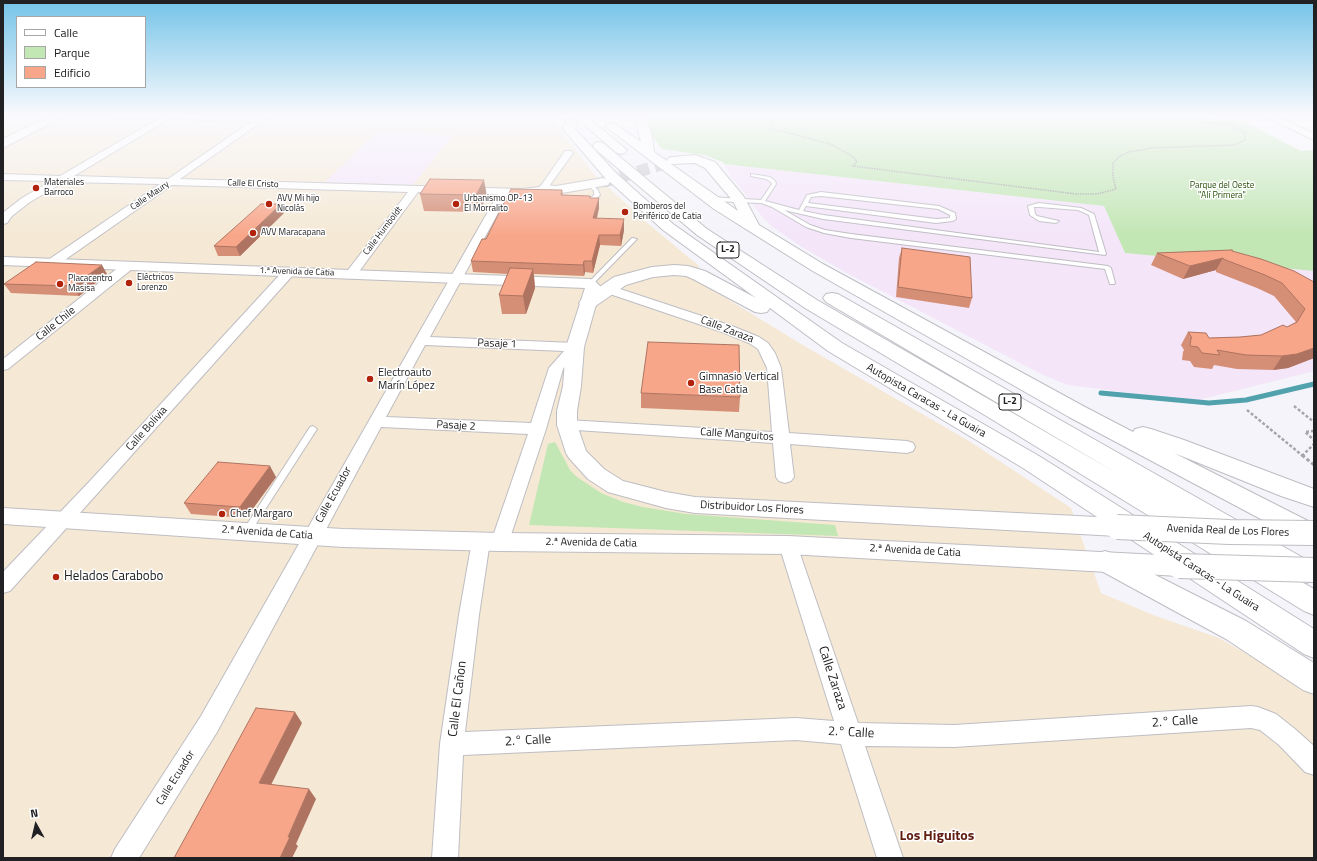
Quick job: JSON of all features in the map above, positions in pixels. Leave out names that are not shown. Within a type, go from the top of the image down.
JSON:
[{"type":"main road","name":"Autopista Caracas - La Guaira","points":[[592,155],[612,177],[668,227],[835,347],[1031,462],[1314,645]]},
{"type":"main road","name":"L-2","points":[[614,155],[702,232],[811,304],[901,356],[1314,603]]},
{"type":"main road","name":"L-2","points":[[628,155],[704,216],[816,290],[1314,577]]},
{"type":"main road","name":"L-2","points":[[651,156],[710,199],[816,267],[1077,412],[1314,534]]},
{"type":"main road","points":[[673,161],[695,159],[710,164],[739,200],[754,228]]},
{"type":"main road","points":[[555,191],[603,182]]},
{"type":"main road","points":[[588,303],[620,281],[646,273],[674,270],[688,271],[700,275],[835,347]]},
{"type":"main road","name":"L-2","points":[[901,356],[1000,444]]},
{"type":"main road","points":[[1077,412],[1176,445],[1314,498]]},
{"type":"main road","points":[[1105,561],[1236,630],[1314,680]]},
{"type":"street","points":[[3,221],[8,214],[26,200],[103,155]]},
{"type":"street","name":"Calle Maury","points":[[52,263],[209,155]]},
{"type":"street","points":[[555,191],[545,185],[567,155]]},
{"type":"street","name":"Calle El Cristo","points":[[3,177],[504,192],[555,191]]},
{"type":"street","name":"Calle Humboldt","points":[[351,274],[415,189]]},
{"type":"street","name":"Calle Ecuador","points":[[124,858],[209,724],[375,422],[504,192]]},
{"type":"street","name":"1.ª Avenida de Catia","points":[[3,261],[590,284]]},
{"type":"street","name":"Calle Chile","points":[[3,366],[128,266]]},
{"type":"street","name":"Calle Bolivia","points":[[3,585],[289,272]]},
{"type":"street","name":"Distribuidor Los Flores","points":[[590,284],[593,287],[575,347],[572,386],[567,411],[567,425],[576,454],[596,474],[616,487],[666,500],[695,505],[1117,527]]},
{"type":"street","name":"Calle Zaraza","points":[[608,289],[732,331],[754,340],[763,346],[768,353],[774,368],[785,477]]},
{"type":"street","name":"Pasaje 1","points":[[420,341],[575,347]]},
{"type":"street","name":"Calle El Cañon","points":[[445,858],[452,744],[469,615],[490,541],[538,429],[556,368],[575,347]]},
{"type":"street","name":"Pasaje 2","points":[[375,422],[538,429]]},
{"type":"street","name":"Calle Manguitos","points":[[567,425],[781,437],[907,446]]},
{"type":"street","name":"2.ª Avenida de Catia","points":[[3,516],[343,538],[788,545],[1179,566],[1314,570]]},
{"type":"street","name":"Avenida Real de Los Flores","points":[[1117,527],[1223,532],[1314,534]]},
{"type":"street","name":"Calle Zaraza","points":[[788,545],[851,734],[890,858]]},
{"type":"street","name":"2.° Calle","points":[[452,744],[796,729],[851,734],[954,736],[1251,717],[1268,722],[1287,737],[1314,763]]},
{"type":"lane","points":[[753,175],[768,178],[773,181],[774,184],[762,202]]},
{"type":"lane","points":[[578,200],[594,198],[597,195],[596,191],[589,184]]},
{"type":"lane","points":[[800,212],[804,204],[809,196],[821,194],[939,208],[953,214],[953,219],[936,221],[804,204]]},
{"type":"lane","points":[[710,199],[762,202],[831,218],[1103,254]]},
{"type":"lane","points":[[774,206],[808,226],[824,231],[851,236],[1108,268]]},
{"type":"lane","points":[[1056,221],[1035,217],[1032,214],[1031,206],[1079,209],[1091,214],[1112,283]]},
{"type":"lane","points":[[590,284],[634,239]]},
{"type":"lane","points":[[247,531],[313,429]]},
{"type":"path","points":[[850,155],[857,161],[853,166],[894,172],[1029,186],[1076,194],[1097,194],[1116,189],[1113,177],[1113,163],[1122,155]]},
{"type":"path","points":[[1294,406],[1314,422]]},
{"type":"path","points":[[1247,410],[1314,465]]},
{"type":"path","points":[[1314,431],[1305,432],[1314,440]]},
{"type":"path","points":[[1302,456],[1314,444]]},
{"type":"shaded area","points":[[3,155],[580,155],[594,174],[645,221],[699,266],[695,279],[801,344],[969,441],[1071,508],[1101,593],[1153,615],[1219,638],[1314,694],[1314,858],[3,858]]},
{"type":"shaded area","points":[[353,155],[437,155],[413,185],[325,182]]},
{"type":"shaded area","points":[[724,164],[1104,206],[1125,253],[1314,271],[1314,371],[1194,401],[1068,385],[1043,375],[843,271],[802,247],[773,227],[763,218],[731,176]]},
{"type":"green space","name":"Parque del Oeste \"Alí Primera\"","points":[[704,155],[1314,155],[1314,271],[1125,253],[1104,206],[724,164],[723,162]]},
{"type":"green space","points":[[555,442],[570,470],[577,477],[601,493],[623,502],[686,514],[835,525],[838,536],[529,525],[548,444]]},
{"type":"building","points":[[430,179],[484,180],[476,195],[420,194]]},
{"type":"building","points":[[511,189],[562,190],[561,195],[590,196],[590,198],[599,198],[593,218],[624,219],[620,235],[599,235],[592,261],[584,261],[583,265],[471,261],[482,239],[486,239]]},
{"type":"building","points":[[261,204],[281,204],[236,247],[214,246]]},
{"type":"building","points":[[902,248],[970,257],[972,298],[898,287]]},
{"type":"building","points":[[1232,250],[1294,271],[1314,282],[1314,348],[1297,354],[1282,356],[1246,355],[1217,350],[1220,355],[1202,353],[1198,347],[1190,346],[1192,338],[1188,332],[1206,333],[1209,338],[1261,335],[1283,325],[1287,327],[1297,322],[1305,309],[1282,283],[1223,258],[1190,266],[1157,253]]},
{"type":"building","points":[[36,262],[102,265],[73,286],[4,284]]},
{"type":"building","points":[[510,268],[533,269],[523,296],[499,295]]},
{"type":"building","name":"Gimnasio Vertical Base Catia","points":[[648,342],[739,345],[740,397],[641,393]]},
{"type":"building","points":[[218,462],[270,466],[240,507],[184,503]]},
{"type":"building","points":[[256,708],[295,712],[259,783],[309,789],[280,858],[174,858]]},
{"type":"waterway","points":[[1101,393],[1209,403],[1246,400],[1314,384]]},
{"type":"tunnel","points":[[603,182],[673,161]]},
{"type":"place","name":"Materiales Barroco","points":[[36,188]]},
{"type":"place","name":"AVV Mi hijo Nicolás","points":[[269,204]]},
{"type":"place","name":"Urbanismo OP-13 El Morralito","points":[[456,204]]},
{"type":"place","name":"Bomberos del Periférico de Catia","points":[[625,212]]},
{"type":"place","name":"AVV Maracapana","points":[[253,233]]},
{"type":"place","name":"Eléctricos Lorenzo","points":[[129,283]]},
{"type":"place","name":"Placacentro Masisa","points":[[60,284]]},
{"type":"place","name":"Electroauto Marín López","points":[[370,379]]},
{"type":"place","name":"Gimnasio Vertical Base Catia","points":[[691,383]]},
{"type":"place","name":"Chef Margaro","points":[[222,514]]},
{"type":"place","name":"Helados Carabobo","points":[[56,577]]},
{"type":"district","name":"Los Higuitos","points":[[937,837]]}]
